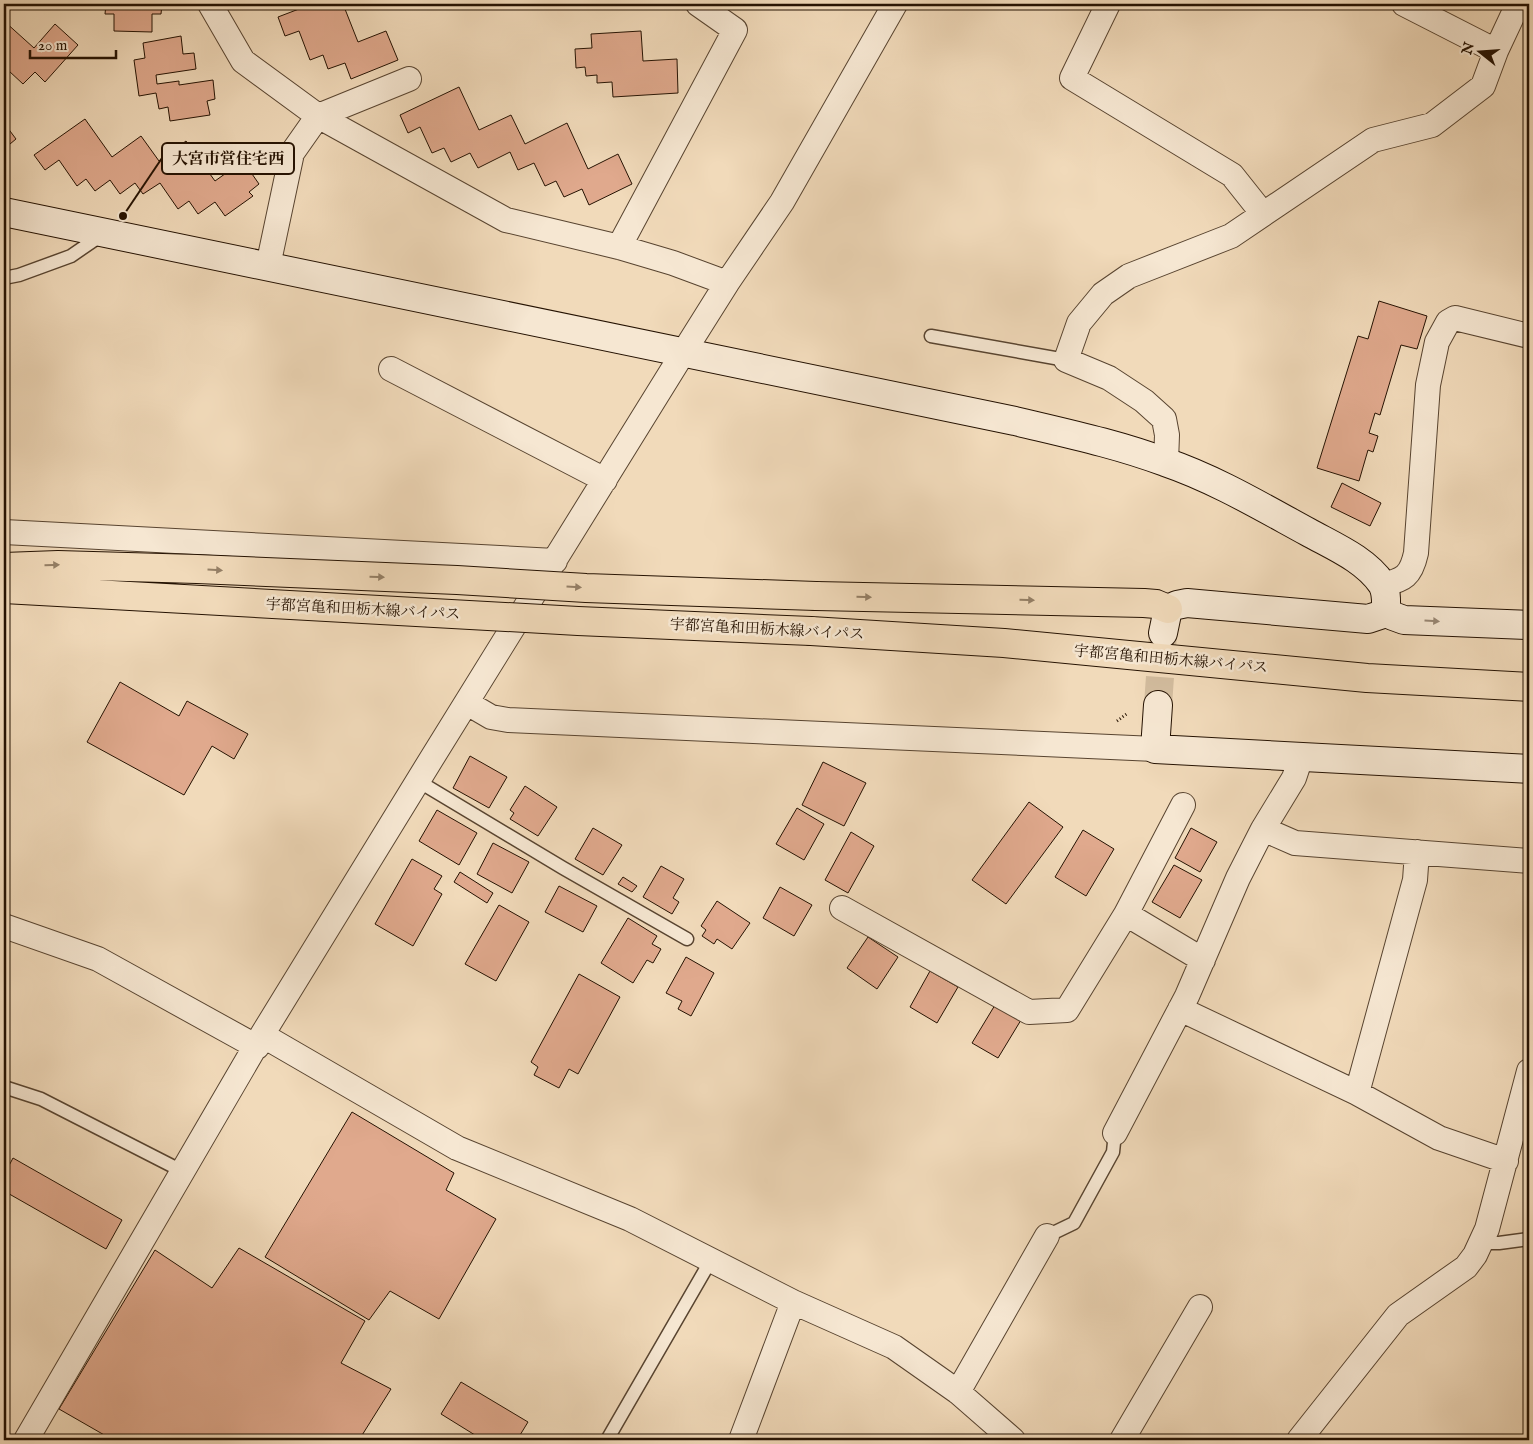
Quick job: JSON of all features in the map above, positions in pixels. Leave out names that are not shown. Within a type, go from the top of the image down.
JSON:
[{"type":"main road","points":[[4,567],[58,565],[187,569],[457,580],[586,588],[816,596],[1144,603],[1156,604],[1166,621]]},
{"type":"main road","name":"宇都宮亀和田栃木線バイパス","points":[[4,589],[578,621],[811,630],[1004,643],[1367,678],[1529,687]]},
{"type":"street","points":[[210,4],[243,61],[318,116],[506,220],[619,247],[673,263],[727,283]]},
{"type":"street","points":[[619,247],[735,30],[698,4]]},
{"type":"street","points":[[26,1440],[182,1171],[418,781],[727,283],[782,202],[894,4]]},
{"type":"street","points":[[1108,4],[1072,78],[1232,175],[1263,214]]},
{"type":"street","points":[[1404,4],[1496,51]]},
{"type":"street","points":[[1166,462],[1167,435],[1164,419],[1144,401],[1109,378],[1066,360],[1079,323],[1103,294],[1129,276],[1230,236],[1373,140],[1432,125],[1483,86],[1496,51],[1518,4]]},
{"type":"street","points":[[268,266],[292,152],[318,116],[409,79]]},
{"type":"street","points":[[4,212],[1016,421],[1166,462],[1220,486],[1355,559],[1371,572],[1393,616],[1404,620],[1529,625]]},
{"type":"street","points":[[1166,621],[1177,605],[1187,603],[1368,619],[1380,615],[1384,598],[1413,567],[1416,553],[1428,385],[1437,342],[1448,322],[1455,318],[1529,336]]},
{"type":"street","points":[[392,369],[605,480]]},
{"type":"street","points":[[4,532],[556,561]]},
{"type":"street","points":[[467,703],[491,718],[508,720],[1155,749],[1529,769]]},
{"type":"street","points":[[1155,749],[1158,704]]},
{"type":"street","points":[[1115,1133],[1180,1010],[1238,878],[1263,829],[1294,778],[1301,757]]},
{"type":"street","points":[[842,908],[1029,1012],[1067,1010],[1126,914],[1183,805]]},
{"type":"street","points":[[1263,829],[1295,843],[1529,861]]},
{"type":"street","points":[[1356,1093],[1415,880],[1417,852]]},
{"type":"street","points":[[1126,914],[1203,960]]},
{"type":"street","points":[[4,926],[98,958],[260,1041],[457,1148],[630,1219],[793,1302],[894,1347],[958,1392],[1013,1440]]},
{"type":"street","points":[[1180,1010],[1356,1093],[1439,1138],[1506,1161]]},
{"type":"street","points":[[1299,1440],[1398,1315],[1466,1267],[1482,1243],[1506,1161],[1529,1071]]},
{"type":"street","points":[[958,1392],[1047,1236]]},
{"type":"street","points":[[741,1440],[793,1302]]},
{"type":"street","points":[[1122,1440],[1200,1307]]},
{"type":"lane","points":[[4,278],[20,275],[71,256],[106,233]]},
{"type":"lane","points":[[931,336],[1066,360]]},
{"type":"lane","points":[[418,781],[563,868],[687,939]]},
{"type":"lane","points":[[4,1087],[41,1099],[182,1171]]},
{"type":"lane","points":[[1047,1236],[1074,1222],[1114,1152],[1115,1133]]},
{"type":"lane","points":[[1482,1243],[1529,1239]]},
{"type":"lane","points":[[607,1440],[712,1260]]},
{"type":"building","points":[[106,4],[162,4],[161,14],[152,14],[152,32],[114,31],[114,14],[105,14]]},
{"type":"building","points":[[312,4],[343,4],[358,42],[386,31],[398,60],[351,79],[345,63],[328,69],[323,55],[310,60],[299,31],[285,36],[278,17]]},
{"type":"building","points":[[4,21],[34,48],[55,24],[78,45],[45,82],[35,72],[23,84],[9,71],[4,77]]},
{"type":"building","points":[[641,31],[643,61],[677,59],[678,93],[613,97],[612,82],[597,83],[597,75],[586,76],[585,67],[576,68],[575,49],[592,48],[591,34]]},
{"type":"building","points":[[181,36],[183,54],[194,53],[196,69],[156,75],[157,84],[179,81],[179,85],[213,80],[215,99],[207,101],[210,115],[170,121],[168,107],[159,109],[156,93],[139,96],[134,60],[145,58],[143,43]]},
{"type":"building","points":[[459,87],[479,130],[511,115],[525,144],[567,123],[588,169],[618,154],[632,184],[589,205],[582,189],[564,197],[556,181],[545,186],[534,163],[518,170],[510,152],[478,168],[470,153],[451,162],[444,148],[432,153],[420,127],[408,133],[400,115]]},
{"type":"building","points":[[85,119],[112,157],[141,136],[159,161],[186,141],[215,181],[243,161],[259,184],[249,192],[253,196],[225,216],[215,202],[198,214],[189,201],[178,209],[160,183],[143,194],[135,183],[120,194],[110,180],[95,191],[86,179],[77,186],[59,160],[45,170],[34,155]]},
{"type":"building","points":[[4,123],[16,139],[4,149]]},
{"type":"building","points":[[1379,301],[1427,316],[1417,349],[1401,345],[1380,415],[1375,413],[1369,433],[1378,436],[1373,452],[1368,450],[1359,481],[1317,468],[1358,336],[1368,339]]},
{"type":"building","points":[[1342,483],[1381,503],[1370,526],[1331,507]]},
{"type":"building","points":[[120,682],[179,716],[187,701],[248,734],[234,759],[212,746],[184,795],[87,742]]},
{"type":"building","points":[[470,756],[507,777],[489,808],[453,788]]},
{"type":"building","points":[[823,762],[866,783],[844,826],[802,805]]},
{"type":"building","points":[[525,786],[557,807],[538,836],[510,819],[514,813],[510,810]]},
{"type":"building","points":[[1029,802],[1063,827],[1006,904],[972,880]]},
{"type":"building","points":[[797,808],[824,824],[804,860],[776,844]]},
{"type":"building","points":[[437,810],[477,833],[459,865],[419,841]]},
{"type":"building","points":[[593,828],[622,845],[603,875],[575,859]]},
{"type":"building","points":[[1191,828],[1217,842],[1200,872],[1175,858]]},
{"type":"building","points":[[1083,830],[1114,849],[1086,896],[1055,877]]},
{"type":"building","points":[[851,832],[874,846],[848,893],[825,880]]},
{"type":"building","points":[[493,843],[529,862],[512,893],[477,874]]},
{"type":"building","points":[[412,859],[442,876],[434,889],[442,894],[413,946],[375,924]]},
{"type":"building","points":[[1174,865],[1202,880],[1180,918],[1152,902]]},
{"type":"building","points":[[661,866],[684,879],[673,898],[679,902],[672,914],[643,897]]},
{"type":"building","points":[[460,872],[493,893],[487,903],[454,882]]},
{"type":"building","points":[[623,877],[637,886],[632,892],[618,884]]},
{"type":"building","points":[[559,886],[597,906],[583,932],[545,912]]},
{"type":"building","points":[[780,887],[812,905],[794,936],[763,918]]},
{"type":"building","points":[[717,901],[750,923],[732,949],[717,939],[714,944],[702,936],[706,930],[701,926]]},
{"type":"building","points":[[499,905],[529,922],[496,981],[465,964]]},
{"type":"building","points":[[628,918],[657,936],[652,944],[661,949],[653,963],[647,960],[633,983],[601,963]]},
{"type":"building","points":[[868,937],[898,957],[877,989],[847,968]]},
{"type":"building","points":[[686,957],[714,973],[691,1016],[678,1009],[682,1001],[666,993]]},
{"type":"building","points":[[930,971],[958,987],[937,1023],[910,1007]]},
{"type":"building","points":[[579,974],[620,997],[578,1074],[569,1069],[559,1088],[534,1075],[538,1067],[531,1062]]},
{"type":"building","points":[[995,1005],[1021,1020],[998,1058],[972,1043]]},
{"type":"building","points":[[352,1112],[454,1173],[446,1190],[496,1219],[439,1319],[390,1291],[369,1320],[265,1257]]},
{"type":"building","points":[[13,1158],[122,1220],[106,1249],[4,1191],[4,1175]]},
{"type":"building","points":[[239,1248],[365,1321],[341,1363],[391,1389],[359,1440],[113,1440],[59,1409],[155,1250],[212,1288]]},
{"type":"building","points":[[461,1382],[528,1422],[517,1440],[483,1440],[441,1414]]},
{"type":"tunnel","points":[[1158,705],[1163,634]]},
{"type":"place","name":"大宮市営住宅西","points":[[123,216]]}]
